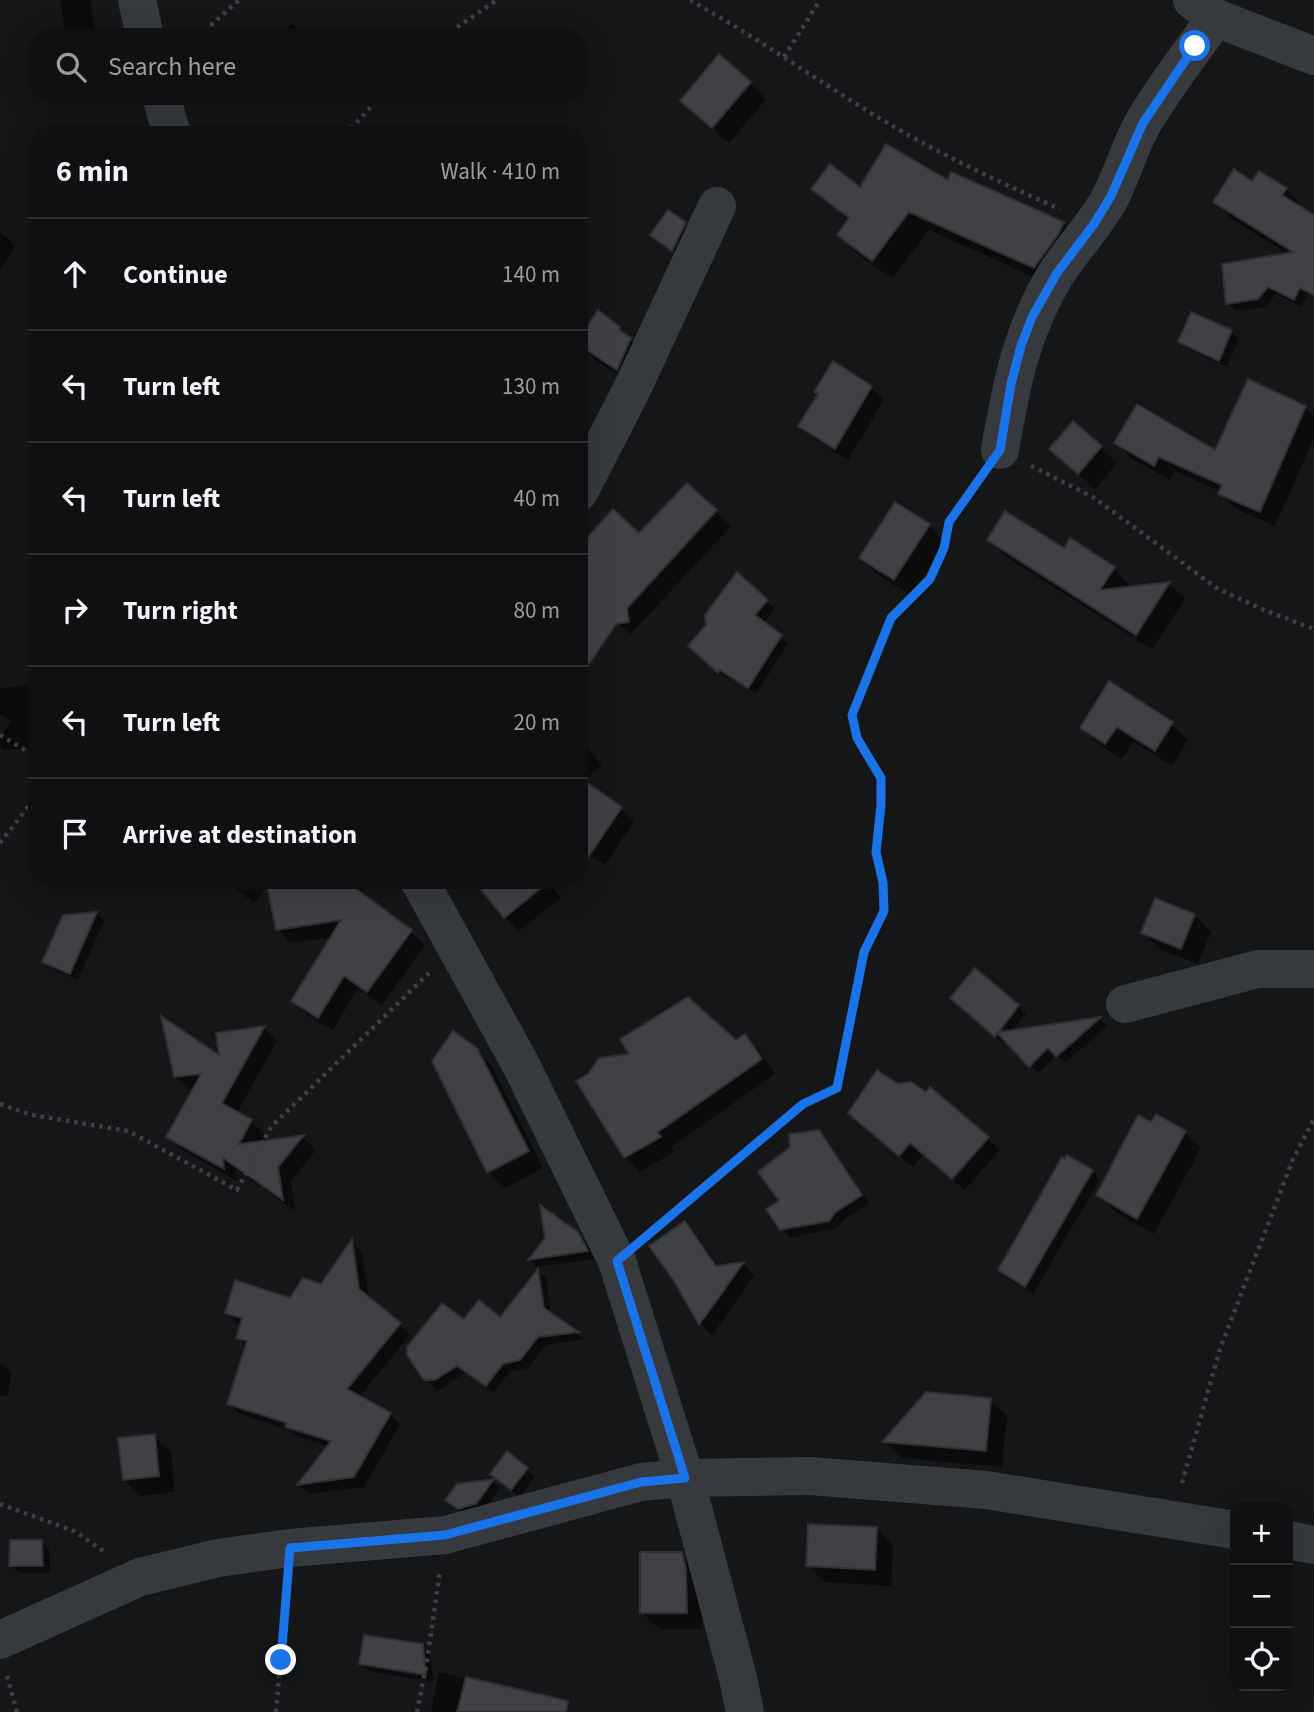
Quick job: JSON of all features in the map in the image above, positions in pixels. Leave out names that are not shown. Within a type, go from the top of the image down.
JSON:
[{"type":"street","points":[[137,0],[143,28]]},
{"type":"street","points":[[1000,450],[1011,384],[1032,317],[1057,273],[1094,224],[1111,196],[1143,123],[1204,9],[1314,56]]},
{"type":"street","points":[[164,105],[169,126]]},
{"type":"street","points":[[588,475],[637,380],[717,206]]},
{"type":"street","points":[[424,889],[521,1065],[617,1261],[685,1478],[745,1712]]},
{"type":"street","points":[[1125,1004],[1258,969],[1314,969]]},
{"type":"street","points":[[3,1657],[140,1577],[218,1558],[290,1548],[445,1535],[641,1482],[685,1478],[810,1476],[986,1490],[1230,1529]]},
{"type":"street","points":[[1293,1541],[1314,1545]]},
{"type":"path","points":[[208,28],[239,0]]},
{"type":"path","points":[[456,28],[497,0]]},
{"type":"path","points":[[690,0],[863,108],[972,169],[1094,224]]},
{"type":"path","points":[[784,57],[820,0]]},
{"type":"path","points":[[353,126],[373,105]]},
{"type":"path","points":[[617,1261],[803,1104],[837,1088],[864,952],[884,911],[883,883],[876,852],[881,778],[857,738],[852,715],[891,618],[930,579],[944,548],[949,522],[1000,450],[1093,497],[1218,589],[1314,629]]},
{"type":"path","points":[[0,736],[28,752]]},
{"type":"path","points":[[0,843],[28,807]]},
{"type":"path","points":[[0,1104],[32,1115],[128,1131],[237,1189],[271,1127],[457,946]]},
{"type":"path","points":[[1172,1518],[1220,1349],[1293,1159],[1314,1119]]},
{"type":"path","points":[[0,1504],[74,1531],[140,1577]]},
{"type":"path","points":[[416,1712],[427,1661],[445,1535]]},
{"type":"path","points":[[275,1712],[290,1548]]},
{"type":"path","points":[[3,1657],[17,1712]]},
{"type":"building","points":[[719,54],[751,82],[712,128],[680,101]]},
{"type":"building","points":[[886,144],[948,180],[951,172],[1064,222],[1059,233],[1034,268],[909,212],[872,261],[837,235],[849,218],[811,189],[830,164],[860,187]]},
{"type":"building","points":[[1234,169],[1252,181],[1259,171],[1287,188],[1282,195],[1314,215],[1314,295],[1300,288],[1294,300],[1268,287],[1258,299],[1226,304],[1222,264],[1293,252],[1213,202]]},
{"type":"building","points":[[668,210],[686,222],[672,251],[650,235]]},
{"type":"building","points":[[598,310],[631,338],[617,370],[588,351],[588,325]]},
{"type":"building","points":[[1191,312],[1232,330],[1219,361],[1178,342]]},
{"type":"building","points":[[833,361],[872,386],[835,449],[798,426],[818,394],[814,392]]},
{"type":"building","points":[[1248,379],[1306,406],[1260,512],[1218,494],[1222,485],[1159,457],[1154,466],[1114,443],[1137,404],[1215,450]]},
{"type":"building","points":[[1073,421],[1102,446],[1078,474],[1049,449]]},
{"type":"building","points":[[687,483],[717,510],[627,608],[629,622],[616,624],[588,666],[588,537],[613,509],[639,533]]},
{"type":"building","points":[[895,502],[930,524],[894,580],[859,558]]},
{"type":"building","points":[[1005,511],[1064,548],[1070,538],[1115,567],[1100,590],[1170,582],[1136,635],[987,540]]},
{"type":"building","points":[[737,572],[768,600],[755,615],[782,635],[748,688],[720,670],[718,673],[688,646],[706,625],[705,615]]},
{"type":"building","points":[[1109,681],[1173,722],[1155,751],[1117,727],[1105,744],[1080,728]]},
{"type":"building","points":[[588,783],[622,807],[588,858]]},
{"type":"building","points":[[268,889],[356,889],[412,930],[367,992],[344,976],[318,1018],[291,1001],[341,920],[276,930]]},
{"type":"building","points":[[480,889],[540,889],[504,918]]},
{"type":"building","points":[[1155,898],[1195,914],[1181,949],[1141,933]]},
{"type":"building","points":[[97,912],[70,974],[42,962],[63,915]]},
{"type":"building","points":[[975,968],[1019,1005],[999,1032],[1101,1017],[1056,1057],[1048,1048],[1029,1067],[997,1033],[995,1037],[950,998]]},
{"type":"building","points":[[688,997],[736,1040],[745,1034],[762,1059],[658,1132],[661,1137],[624,1158],[576,1081],[588,1074],[599,1058],[629,1054],[620,1039]]},
{"type":"building","points":[[161,1016],[219,1055],[216,1033],[265,1026],[222,1103],[252,1120],[239,1144],[304,1135],[278,1167],[283,1200],[223,1158],[224,1169],[166,1137],[201,1074],[174,1077]]},
{"type":"building","points":[[453,1031],[477,1048],[529,1151],[487,1173],[432,1061]]},
{"type":"building","points":[[877,1070],[898,1084],[911,1082],[926,1092],[930,1087],[989,1137],[952,1179],[910,1143],[899,1156],[848,1113]]},
{"type":"building","points":[[1156,1114],[1186,1131],[1137,1219],[1096,1195],[1138,1115],[1151,1122]]},
{"type":"building","points":[[819,1130],[862,1195],[836,1212],[829,1221],[780,1230],[766,1209],[779,1201],[758,1172],[790,1147],[789,1134]]},
{"type":"building","points":[[1067,1155],[1093,1170],[1025,1287],[998,1270],[1062,1157],[1065,1159]]},
{"type":"building","points":[[540,1205],[578,1232],[588,1251],[528,1260],[545,1238]]},
{"type":"building","points":[[685,1221],[716,1266],[744,1262],[699,1325],[674,1281],[649,1246]]},
{"type":"building","points":[[352,1239],[359,1289],[401,1323],[347,1389],[391,1413],[354,1477],[297,1485],[331,1441],[285,1427],[287,1423],[227,1404],[247,1341],[236,1338],[242,1318],[225,1313],[235,1280],[290,1298],[303,1278],[321,1284]]},
{"type":"building","points":[[538,1269],[544,1308],[579,1332],[538,1337],[520,1360],[503,1364],[486,1386],[457,1366],[435,1380],[424,1380],[407,1355],[407,1347],[442,1303],[464,1319],[479,1300],[500,1317]]},
{"type":"building","points":[[926,1392],[991,1398],[986,1451],[882,1442]]},
{"type":"building","points":[[155,1434],[159,1476],[123,1480],[118,1438]]},
{"type":"building","points":[[507,1451],[528,1468],[511,1490],[490,1474]]},
{"type":"building","points":[[494,1479],[476,1504],[458,1509],[445,1500],[457,1484]]},
{"type":"building","points":[[808,1524],[877,1527],[875,1570],[806,1566]]},
{"type":"building","points":[[10,1540],[42,1540],[43,1566],[9,1566]]},
{"type":"building","points":[[640,1552],[682,1552],[686,1569],[687,1613],[640,1613]]},
{"type":"building","points":[[364,1635],[423,1644],[426,1675],[359,1664]]},
{"type":"building","points":[[466,1677],[568,1701],[566,1712],[457,1712]]},
{"type":"route","points":[[281,1660],[290,1548],[445,1535],[641,1482],[685,1478],[617,1261],[803,1104],[837,1088],[864,952],[884,911],[883,883],[876,852],[881,778],[857,738],[852,715],[891,618],[930,579],[944,548],[949,522],[1000,450],[1011,384],[1032,317],[1057,273],[1094,224],[1111,196],[1143,123],[1195,46]]}]
